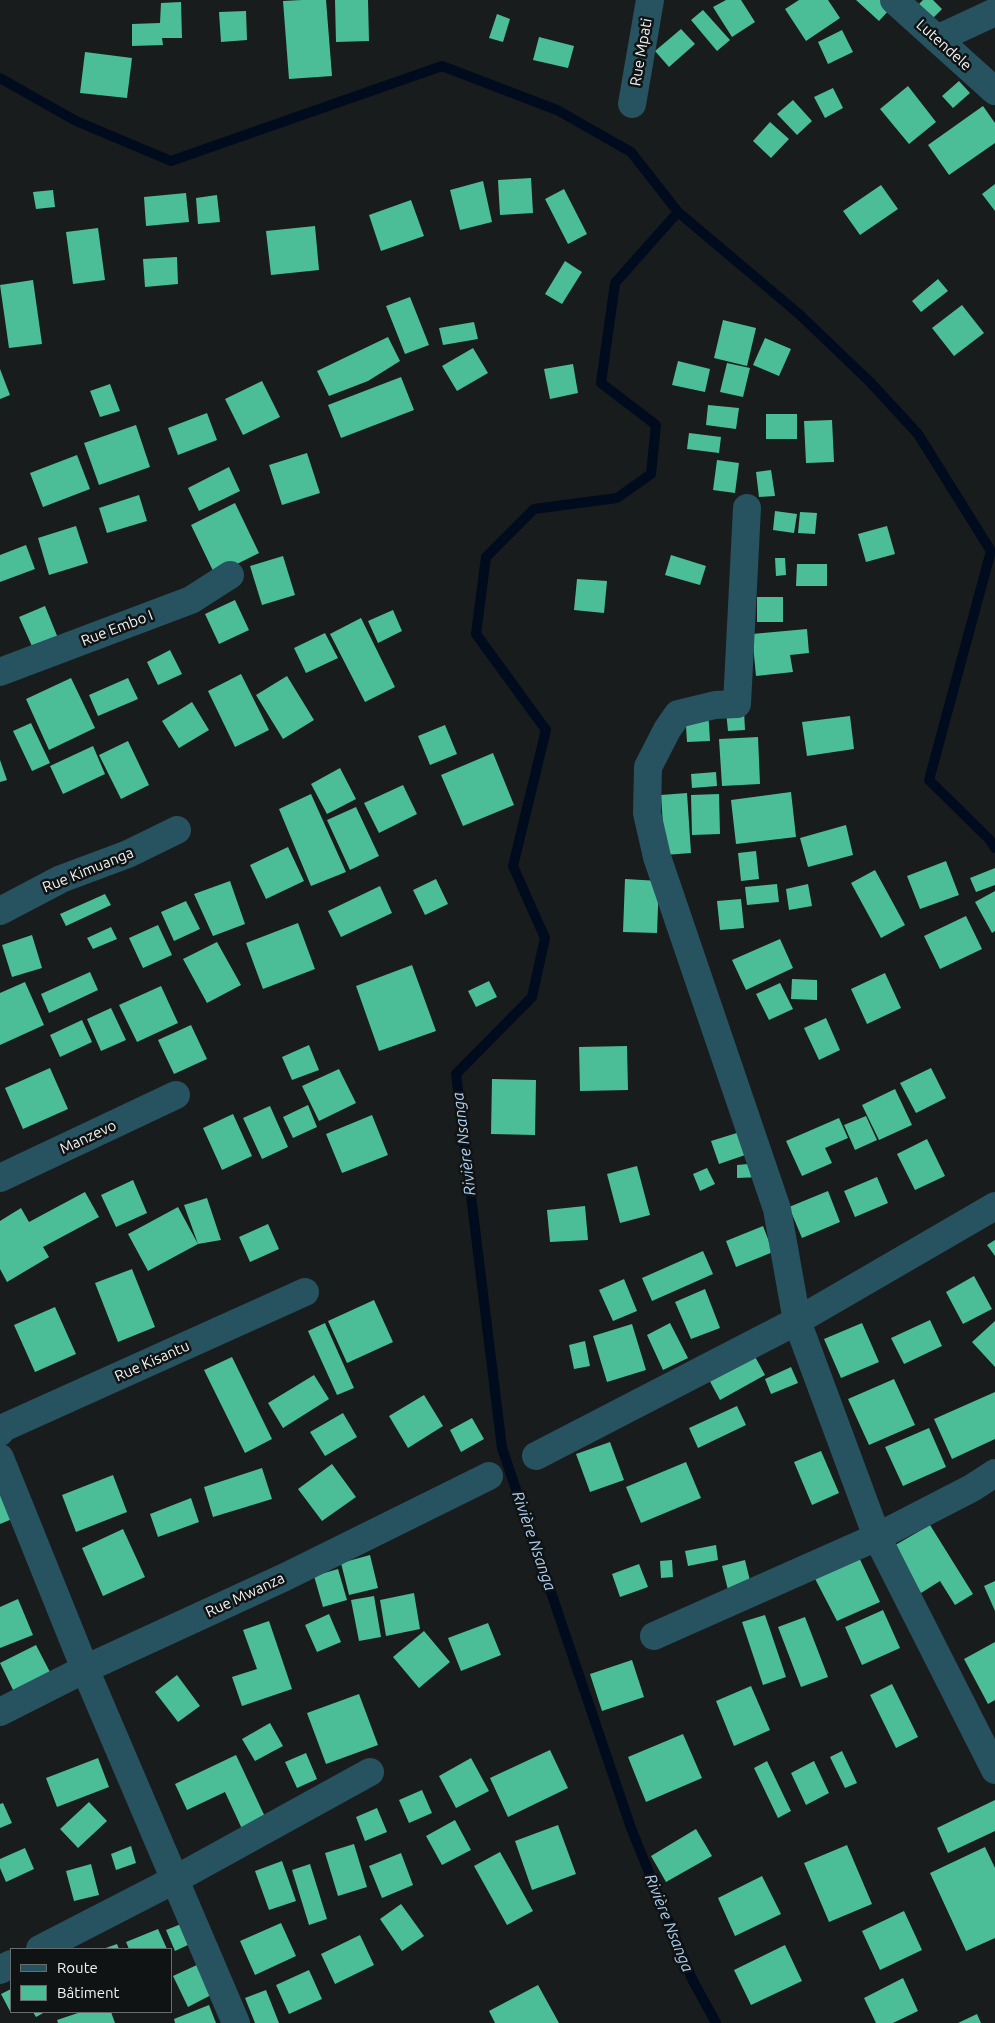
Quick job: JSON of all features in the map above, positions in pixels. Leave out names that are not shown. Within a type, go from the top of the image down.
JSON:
[{"type":"street","name":"Rue Mpati","points":[[632,104],[650,0]]},
{"type":"street","name":"Lutendele","points":[[894,0],[995,91]]},
{"type":"street","points":[[937,39],[995,12]]},
{"type":"street","points":[[747,508],[737,704],[715,705],[678,714],[667,730],[648,766],[647,813],[657,857],[776,1209],[797,1321],[877,1537],[993,1759]]},
{"type":"street","name":"Rue Embo I","points":[[0,672],[191,600],[230,575]]},
{"type":"street","name":"Rue Kimuanga","points":[[0,911],[61,879],[128,854],[177,830]]},
{"type":"street","name":"Manzevo","points":[[0,1178],[176,1095]]},
{"type":"street","points":[[536,1456],[797,1321],[995,1206]]},
{"type":"street","name":"Rue Kisantu","points":[[1,1427],[305,1292]]},
{"type":"street","points":[[0,1458],[85,1668],[236,2023]]},
{"type":"street","points":[[654,1636],[877,1537],[972,1488],[995,1473]]},
{"type":"street","name":"Rue Mwanza","points":[[0,1712],[85,1668],[285,1577],[489,1476]]},
{"type":"street","points":[[42,1948],[176,1879],[370,1772]]},
{"type":"building","points":[[326,0],[332,76],[289,79],[283,1]]},
{"type":"building","points":[[335,0],[368,0],[369,41],[336,42]]},
{"type":"building","points":[[726,0],[741,0],[755,22],[732,37],[713,7]]},
{"type":"building","points":[[799,0],[828,0],[840,18],[806,41],[785,9]]},
{"type":"building","points":[[856,0],[881,0],[890,9],[879,21]]},
{"type":"building","points":[[923,0],[933,0],[942,9],[933,18],[919,4]]},
{"type":"building","points":[[181,2],[182,38],[162,38],[163,45],[132,46],[132,24],[160,23],[161,3]]},
{"type":"building","points":[[703,10],[730,40],[717,51],[691,20]]},
{"type":"building","points":[[246,11],[247,40],[221,42],[219,12]]},
{"type":"building","points":[[497,14],[510,19],[503,42],[489,38]]},
{"type":"building","points":[[681,29],[695,44],[669,67],[655,51]]},
{"type":"building","points":[[842,30],[853,52],[828,64],[818,42]]},
{"type":"building","points":[[539,37],[574,46],[568,68],[533,60]]},
{"type":"building","points":[[85,52],[132,58],[127,98],[80,93]]},
{"type":"building","points":[[959,81],[970,93],[953,108],[942,96]]},
{"type":"building","points":[[908,86],[936,122],[909,144],[880,109]]},
{"type":"building","points":[[833,88],[843,108],[825,118],[814,97]]},
{"type":"building","points":[[793,100],[812,121],[797,135],[777,114]]},
{"type":"building","points":[[983,106],[995,123],[995,143],[949,175],[928,145]]},
{"type":"building","points":[[770,122],[789,139],[771,158],[753,141]]},
{"type":"building","points":[[531,178],[533,213],[500,215],[498,180]]},
{"type":"building","points":[[483,181],[492,222],[460,230],[450,190]]},
{"type":"building","points":[[995,184],[995,211],[982,194]]},
{"type":"building","points":[[881,185],[898,209],[860,235],[843,211]]},
{"type":"building","points":[[564,189],[587,234],[568,244],[545,199]]},
{"type":"building","points":[[53,190],[55,207],[36,209],[33,192]]},
{"type":"building","points":[[186,193],[189,222],[146,226],[144,197]]},
{"type":"building","points":[[217,195],[220,222],[198,224],[196,198]]},
{"type":"building","points":[[411,200],[424,236],[381,251],[369,215]]},
{"type":"building","points":[[315,226],[319,270],[271,275],[266,231]]},
{"type":"building","points":[[98,228],[105,280],[73,284],[66,232]]},
{"type":"building","points":[[177,257],[178,284],[145,287],[143,259]]},
{"type":"building","points":[[565,261],[582,272],[562,304],[545,294]]},
{"type":"building","points":[[938,279],[948,291],[921,312],[912,301]]},
{"type":"building","points":[[33,280],[42,344],[9,348],[0,285]]},
{"type":"building","points":[[410,297],[429,345],[405,354],[386,306]]},
{"type":"building","points":[[962,305],[984,333],[954,356],[932,328]]},
{"type":"building","points":[[723,320],[756,328],[747,366],[714,358]]},
{"type":"building","points":[[474,322],[478,339],[443,345],[439,328]]},
{"type":"building","points":[[388,337],[400,361],[368,381],[329,396],[317,371]]},
{"type":"building","points":[[765,338],[791,349],[779,376],[753,365]]},
{"type":"building","points":[[473,348],[488,373],[457,391],[442,366]]},
{"type":"building","points":[[678,361],[710,369],[705,392],[672,385]]},
{"type":"building","points":[[727,363],[750,368],[743,397],[720,392]]},
{"type":"building","points":[[573,364],[578,393],[550,399],[544,369]]},
{"type":"building","points":[[0,369],[10,395],[0,399]]},
{"type":"building","points":[[401,377],[414,410],[341,438],[328,405]]},
{"type":"building","points":[[262,381],[280,417],[243,435],[225,399]]},
{"type":"building","points":[[110,384],[120,411],[100,417],[90,391]]},
{"type":"building","points":[[708,405],[739,408],[736,429],[706,425]]},
{"type":"building","points":[[207,413],[217,440],[178,455],[168,428]]},
{"type":"building","points":[[766,414],[797,414],[797,439],[766,439]]},
{"type":"building","points":[[832,420],[834,462],[806,463],[804,421]]},
{"type":"building","points":[[136,425],[150,467],[99,485],[84,443]]},
{"type":"building","points":[[689,433],[721,437],[719,453],[687,449]]},
{"type":"building","points":[[307,453],[320,493],[282,505],[269,465]]},
{"type":"building","points":[[77,455],[90,489],[43,507],[30,473]]},
{"type":"building","points":[[717,460],[739,463],[735,493],[713,490]]},
{"type":"building","points":[[229,467],[240,491],[199,511],[188,488]]},
{"type":"building","points":[[771,470],[775,496],[759,497],[756,472]]},
{"type":"building","points":[[139,495],[147,521],[107,533],[99,508]]},
{"type":"building","points":[[235,503],[259,553],[215,575],[191,525]]},
{"type":"building","points":[[775,511],[797,514],[794,533],[773,530]]},
{"type":"building","points":[[800,512],[817,513],[815,534],[798,533]]},
{"type":"building","points":[[76,526],[88,563],[49,575],[38,538]]},
{"type":"building","points":[[887,526],[895,554],[866,562],[858,534]]},
{"type":"building","points":[[26,545],[35,569],[0,582],[0,555]]},
{"type":"building","points":[[671,555],[706,566],[700,585],[665,575]]},
{"type":"building","points":[[283,556],[295,595],[262,605],[250,566]]},
{"type":"building","points":[[775,558],[785,558],[786,575],[776,576]]},
{"type":"building","points":[[797,564],[827,564],[827,586],[796,586]]},
{"type":"building","points":[[577,579],[607,581],[604,613],[574,610]]},
{"type":"building","points":[[757,597],[783,597],[783,622],[757,622]]},
{"type":"building","points":[[235,600],[249,630],[219,644],[205,614]]},
{"type":"building","points":[[45,606],[60,643],[35,653],[19,617]]},
{"type":"building","points":[[393,610],[402,631],[378,643],[368,621]]},
{"type":"building","points":[[361,618],[395,687],[365,702],[330,634]]},
{"type":"building","points":[[807,629],[809,653],[790,655],[793,672],[756,676],[752,634]]},
{"type":"building","points":[[325,633],[338,658],[306,673],[294,648]]},
{"type":"building","points":[[170,650],[182,674],[158,685],[147,662]]},
{"type":"building","points":[[241,674],[269,730],[235,747],[208,691]]},
{"type":"building","points":[[287,676],[314,720],[283,739],[256,695]]},
{"type":"building","points":[[71,678],[95,728],[49,750],[26,699]]},
{"type":"building","points":[[128,678],[138,699],[98,716],[89,695]]},
{"type":"building","points":[[192,702],[209,730],[179,748],[162,721]]},
{"type":"building","points":[[708,709],[710,741],[687,742],[685,710]]},
{"type":"building","points":[[726,711],[744,711],[745,730],[728,731]]},
{"type":"building","points":[[850,716],[854,749],[807,756],[802,722]]},
{"type":"building","points":[[31,723],[50,763],[32,771],[13,731]]},
{"type":"building","points":[[445,725],[457,754],[430,765],[418,736]]},
{"type":"building","points":[[758,737],[760,784],[722,786],[719,739]]},
{"type":"building","points":[[128,741],[149,785],[121,799],[99,755]]},
{"type":"building","points":[[93,746],[105,774],[63,794],[50,766]]},
{"type":"building","points":[[493,753],[514,805],[463,826],[441,775]]},
{"type":"building","points":[[0,760],[7,780],[0,782]]},
{"type":"building","points":[[340,768],[356,799],[327,814],[311,784]]},
{"type":"building","points":[[716,772],[717,786],[692,788],[691,774]]},
{"type":"building","points":[[403,785],[417,814],[379,833],[364,803]]},
{"type":"building","points":[[791,792],[796,837],[736,844],[731,800]]},
{"type":"building","points":[[687,793],[691,853],[665,855],[661,795]]},
{"type":"building","points":[[311,794],[346,872],[311,886],[279,809]]},
{"type":"building","points":[[719,794],[720,834],[692,835],[691,795]]},
{"type":"building","points":[[356,807],[379,856],[350,870],[327,820]]},
{"type":"building","points":[[846,825],[853,855],[808,867],[800,838]]},
{"type":"building","points":[[288,847],[304,881],[266,899],[250,865]]},
{"type":"building","points":[[756,851],[759,879],[741,881],[738,853]]},
{"type":"building","points":[[946,861],[959,895],[920,909],[907,876]]},
{"type":"building","points":[[995,868],[995,885],[976,892],[970,878]]},
{"type":"building","points":[[875,870],[905,925],[881,938],[851,883]]},
{"type":"building","points":[[436,879],[448,904],[425,915],[413,890]]},
{"type":"building","points":[[625,879],[659,881],[657,933],[623,932]]},
{"type":"building","points":[[230,881],[245,924],[213,936],[194,894]]},
{"type":"building","points":[[777,884],[779,902],[747,905],[745,887]]},
{"type":"building","points":[[808,884],[812,906],[789,910],[786,889]]},
{"type":"building","points":[[380,886],[392,913],[341,937],[328,911]]},
{"type":"building","points":[[995,891],[995,931],[992,933],[975,902]]},
{"type":"building","points":[[105,894],[111,905],[66,926],[60,914]]},
{"type":"building","points":[[741,899],[744,928],[720,930],[717,901]]},
{"type":"building","points":[[186,901],[200,929],[174,941],[161,912]]},
{"type":"building","points":[[966,916],[982,949],[940,969],[924,936]]},
{"type":"building","points":[[298,923],[315,969],[263,989],[246,943]]},
{"type":"building","points":[[158,925],[172,955],[143,968],[129,938]]},
{"type":"building","points":[[111,927],[117,939],[93,949],[87,938]]},
{"type":"building","points":[[32,935],[42,968],[12,977],[2,945]]},
{"type":"building","points":[[780,939],[793,968],[746,990],[732,960]]},
{"type":"building","points":[[217,942],[241,985],[207,1003],[183,959]]},
{"type":"building","points":[[412,965],[436,1031],[379,1051],[356,986]]},
{"type":"building","points":[[90,972],[98,990],[49,1013],[41,994]]},
{"type":"building","points":[[885,973],[901,1008],[867,1024],[851,989]]},
{"type":"building","points":[[792,979],[817,980],[817,1000],[791,999]]},
{"type":"building","points":[[489,981],[497,997],[476,1007],[468,991]]},
{"type":"building","points":[[25,982],[44,1025],[0,1045],[0,993]]},
{"type":"building","points":[[780,983],[793,1009],[769,1020],[756,994]]},
{"type":"building","points":[[161,986],[178,1023],[137,1042],[119,1005]]},
{"type":"building","points":[[111,1008],[126,1040],[101,1051],[87,1019]]},
{"type":"building","points":[[826,1018],[840,1050],[819,1060],[804,1028]]},
{"type":"building","points":[[82,1020],[92,1042],[60,1057],[50,1035]]},
{"type":"building","points":[[191,1025],[207,1059],[174,1074],[158,1040]]},
{"type":"building","points":[[309,1045],[319,1070],[292,1080],[282,1057]]},
{"type":"building","points":[[627,1046],[628,1090],[580,1091],[579,1047]]},
{"type":"building","points":[[50,1068],[68,1109],[23,1129],[5,1088]]},
{"type":"building","points":[[931,1068],[946,1098],[916,1113],[900,1083]]},
{"type":"building","points":[[339,1069],[356,1103],[319,1121],[302,1086]]},
{"type":"building","points":[[492,1079],[536,1080],[535,1135],[491,1134]]},
{"type":"building","points":[[895,1089],[912,1125],[879,1140],[862,1105]]},
{"type":"building","points":[[308,1105],[317,1127],[293,1138],[283,1117]]},
{"type":"building","points":[[270,1106],[288,1147],[262,1159],[243,1118]]},
{"type":"building","points":[[233,1114],[252,1156],[222,1170],[203,1128]]},
{"type":"building","points":[[372,1115],[388,1155],[342,1173],[326,1134]]},
{"type":"building","points":[[866,1116],[877,1140],[855,1150],[844,1125]]},
{"type":"building","points":[[839,1118],[848,1138],[825,1148],[832,1163],[802,1176],[786,1141]]},
{"type":"building","points":[[740,1132],[748,1154],[719,1164],[711,1141]]},
{"type":"building","points":[[927,1139],[945,1176],[915,1190],[897,1154]]},
{"type":"building","points":[[759,1163],[760,1177],[737,1178],[737,1165]]},
{"type":"building","points":[[637,1166],[650,1215],[620,1223],[607,1174]]},
{"type":"building","points":[[707,1168],[715,1184],[700,1191],[693,1174]]},
{"type":"building","points":[[877,1177],[888,1203],[855,1217],[844,1191]]},
{"type":"building","points":[[133,1180],[147,1213],[116,1227],[101,1195]]},
{"type":"building","points":[[828,1191],[840,1222],[802,1238],[789,1207]]},
{"type":"building","points":[[85,1192],[99,1217],[43,1247],[49,1257],[7,1282],[0,1269],[0,1221],[21,1208],[29,1222]]},
{"type":"building","points":[[207,1198],[221,1240],[198,1244],[184,1205]]},
{"type":"building","points":[[585,1206],[588,1240],[550,1242],[547,1210]]},
{"type":"building","points":[[178,1207],[198,1244],[148,1271],[128,1234]]},
{"type":"building","points":[[268,1224],[279,1249],[250,1262],[239,1237]]},
{"type":"building","points":[[763,1226],[773,1252],[736,1267],[726,1241]]},
{"type":"building","points":[[995,1240],[995,1256],[987,1245]]},
{"type":"building","points":[[703,1251],[713,1274],[652,1301],[642,1278]]},
{"type":"building","points":[[132,1269],[155,1327],[118,1342],[95,1283]]},
{"type":"building","points":[[974,1276],[992,1309],[963,1324],[946,1292]]},
{"type":"building","points":[[624,1279],[637,1311],[613,1321],[599,1290]]},
{"type":"building","points":[[705,1289],[720,1328],[691,1339],[675,1302]]},
{"type":"building","points":[[374,1300],[393,1342],[347,1363],[328,1321]]},
{"type":"building","points":[[55,1307],[76,1354],[35,1372],[14,1325]]},
{"type":"building","points":[[930,1320],[942,1346],[904,1364],[891,1338]]},
{"type":"building","points":[[995,1321],[995,1367],[972,1342]]},
{"type":"building","points":[[325,1323],[354,1388],[337,1395],[308,1331]]},
{"type":"building","points":[[670,1323],[688,1358],[663,1370],[647,1335]]},
{"type":"building","points":[[862,1323],[879,1362],[841,1378],[824,1339]]},
{"type":"building","points":[[632,1324],[646,1370],[607,1382],[593,1336]]},
{"type":"building","points":[[585,1341],[590,1366],[574,1369],[569,1345]]},
{"type":"building","points":[[752,1351],[765,1375],[720,1400],[707,1376]]},
{"type":"building","points":[[232,1357],[272,1439],[245,1453],[204,1370]]},
{"type":"building","points":[[791,1367],[798,1383],[771,1394],[765,1379]]},
{"type":"building","points":[[314,1375],[329,1399],[283,1428],[268,1403]]},
{"type":"building","points":[[894,1379],[915,1425],[869,1445],[848,1399]]},
{"type":"building","points":[[995,1392],[995,1439],[952,1459],[934,1419]]},
{"type":"building","points":[[424,1395],[443,1426],[408,1448],[389,1416]]},
{"type":"building","points":[[737,1406],[746,1425],[698,1448],[689,1428]]},
{"type":"building","points":[[343,1413],[357,1437],[325,1456],[310,1432]]},
{"type":"building","points":[[472,1418],[484,1439],[461,1452],[450,1430]]},
{"type":"building","points":[[929,1428],[946,1467],[903,1486],[885,1447]]},
{"type":"building","points":[[610,1442],[624,1480],[590,1492],[576,1454]]},
{"type":"building","points":[[821,1451],[839,1493],[812,1505],[794,1462]]},
{"type":"building","points":[[686,1462],[701,1498],[641,1523],[626,1487]]},
{"type":"building","points":[[332,1464],[356,1497],[322,1521],[298,1489]]},
{"type":"building","points":[[262,1468],[272,1499],[213,1517],[204,1487]]},
{"type":"building","points":[[113,1475],[127,1512],[76,1532],[62,1495]]},
{"type":"building","points":[[0,1478],[17,1517],[0,1524]]},
{"type":"building","points":[[191,1498],[199,1522],[158,1537],[150,1514]]},
{"type":"building","points":[[930,1525],[973,1594],[955,1605],[940,1581],[921,1593],[892,1547]]},
{"type":"building","points":[[123,1529],[145,1577],[103,1596],[82,1548]]},
{"type":"building","points":[[716,1545],[718,1560],[688,1566],[685,1551]]},
{"type":"building","points":[[856,1551],[880,1602],[837,1621],[811,1571]]},
{"type":"building","points":[[370,1555],[378,1588],[349,1595],[341,1563]]},
{"type":"building","points":[[672,1560],[673,1577],[661,1578],[660,1561]]},
{"type":"building","points":[[745,1560],[753,1593],[730,1598],[722,1566]]},
{"type":"building","points":[[639,1564],[648,1587],[620,1597],[612,1574]]},
{"type":"building","points":[[338,1569],[347,1600],[323,1607],[314,1576]]},
{"type":"building","points":[[995,1581],[995,1611],[984,1586]]},
{"type":"building","points":[[414,1593],[420,1629],[386,1636],[380,1600]]},
{"type":"building","points":[[374,1596],[381,1637],[359,1641],[351,1600]]},
{"type":"building","points":[[18,1599],[33,1635],[0,1648],[0,1607]]},
{"type":"building","points":[[883,1610],[900,1648],[862,1665],[845,1627]]},
{"type":"building","points":[[329,1614],[341,1642],[317,1652],[305,1625]]},
{"type":"building","points":[[765,1615],[786,1677],[763,1685],[742,1622]]},
{"type":"building","points":[[805,1617],[828,1677],[801,1687],[778,1627]]},
{"type":"building","points":[[269,1621],[292,1689],[242,1706],[232,1677],[257,1669],[243,1630]]},
{"type":"building","points":[[488,1623],[501,1655],[461,1671],[448,1638]]},
{"type":"building","points":[[424,1631],[450,1662],[419,1688],[393,1657]]},
{"type":"building","points":[[995,1642],[995,1700],[988,1704],[964,1659]]},
{"type":"building","points":[[36,1645],[52,1676],[15,1694],[0,1663]]},
{"type":"building","points":[[632,1660],[644,1697],[602,1711],[590,1674]]},
{"type":"building","points":[[177,1675],[200,1706],[178,1722],[155,1692]]},
{"type":"building","points":[[892,1684],[918,1737],[896,1748],[870,1695]]},
{"type":"building","points":[[751,1686],[770,1730],[734,1746],[716,1701]]},
{"type":"building","points":[[359,1694],[378,1745],[326,1764],[307,1713]]},
{"type":"building","points":[[270,1723],[283,1746],[255,1761],[242,1739]]},
{"type":"building","points":[[683,1734],[702,1778],[646,1802],[628,1757]]},
{"type":"building","points":[[550,1750],[568,1788],[508,1817],[490,1778]]},
{"type":"building","points":[[842,1751],[857,1783],[845,1788],[830,1757]]},
{"type":"building","points":[[306,1753],[317,1779],[297,1788],[285,1762]]},
{"type":"building","points":[[236,1755],[267,1821],[243,1831],[225,1792],[187,1810],[175,1784]]},
{"type":"building","points":[[98,1758],[109,1787],[57,1807],[46,1778]]},
{"type":"building","points":[[471,1758],[489,1791],[456,1808],[439,1776]]},
{"type":"building","points":[[767,1761],[791,1811],[778,1818],[754,1768]]},
{"type":"building","points":[[814,1761],[829,1793],[806,1805],[791,1773]]},
{"type":"building","points":[[422,1790],[432,1813],[409,1823],[399,1800]]},
{"type":"building","points":[[995,1800],[995,1831],[948,1853],[937,1828]]},
{"type":"building","points":[[89,1802],[107,1821],[78,1848],[60,1829]]},
{"type":"building","points":[[3,1803],[12,1823],[0,1828],[0,1804]]},
{"type":"building","points":[[377,1808],[387,1832],[365,1841],[356,1817]]},
{"type":"building","points":[[455,1820],[471,1850],[442,1865],[426,1836]]},
{"type":"building","points":[[558,1825],[576,1874],[532,1890],[515,1841]]},
{"type":"building","points":[[696,1829],[712,1856],[666,1882],[651,1856]]},
{"type":"building","points":[[354,1844],[367,1887],[338,1896],[325,1853]]},
{"type":"building","points":[[847,1845],[872,1904],[829,1922],[804,1863]]},
{"type":"building","points":[[131,1846],[136,1863],[116,1870],[111,1854]]},
{"type":"building","points":[[985,1847],[995,1868],[995,1938],[966,1951],[930,1873]]},
{"type":"building","points":[[25,1848],[34,1869],[6,1882],[0,1868],[0,1859]]},
{"type":"building","points":[[500,1852],[533,1911],[507,1925],[474,1866]]},
{"type":"building","points":[[401,1853],[413,1885],[382,1898],[369,1866]]},
{"type":"building","points":[[282,1861],[296,1901],[269,1910],[255,1871]]},
{"type":"building","points":[[91,1864],[99,1895],[74,1901],[66,1871]]},
{"type":"building","points":[[310,1864],[327,1919],[309,1925],[292,1870]]},
{"type":"building","points":[[762,1876],[781,1914],[735,1936],[718,1898]]},
{"type":"building","points":[[401,1904],[424,1936],[402,1951],[380,1919]]},
{"type":"building","points":[[904,1911],[922,1950],[880,1970],[862,1931]]},
{"type":"building","points":[[281,1923],[296,1956],[255,1975],[240,1941]]},
{"type":"building","points":[[181,1924],[190,1944],[175,1951],[166,1930]]},
{"type":"building","points":[[158,1929],[167,1948],[129,1948],[126,1942]]},
{"type":"building","points":[[360,1935],[374,1965],[335,1984],[321,1954]]},
{"type":"building","points":[[117,1944],[119,1948],[106,1948]]},
{"type":"building","points":[[785,1945],[802,1981],[751,2005],[734,1970]]},
{"type":"building","points":[[199,1964],[213,1994],[188,2007],[173,1976]]},
{"type":"building","points":[[309,1970],[322,1999],[289,2014],[276,1985]]},
{"type":"building","points":[[903,1978],[918,2011],[893,2023],[876,2023],[864,1998]]},
{"type":"building","points":[[538,1985],[559,2023],[495,2023],[489,2011]]},
{"type":"building","points":[[10,1990],[10,2011],[1,1994]]},
{"type":"building","points":[[266,1990],[279,2023],[255,2023],[245,1998]]},
{"type":"building","points":[[209,2005],[216,2023],[175,2023],[174,2019]]},
{"type":"building","points":[[34,2013],[43,2013],[36,2017]]},
{"type":"building","points":[[78,2013],[111,2013],[115,2023],[58,2023],[57,2020]]},
{"type":"building","points":[[977,2014],[981,2023],[958,2023]]},
{"type":"waterway","points":[[0,78],[76,121],[171,161],[442,66],[557,110],[631,152],[678,212],[799,314],[870,382],[918,434],[991,551],[929,780],[989,839],[995,848]]},
{"type":"waterway","name":"Rivière Nsanga","points":[[678,212],[615,283],[601,383],[656,425],[651,474],[617,498],[534,509],[486,557],[476,634],[546,730],[513,866],[545,938],[532,997],[456,1074],[502,1448],[631,1828],[692,1979],[716,2023]]}]
